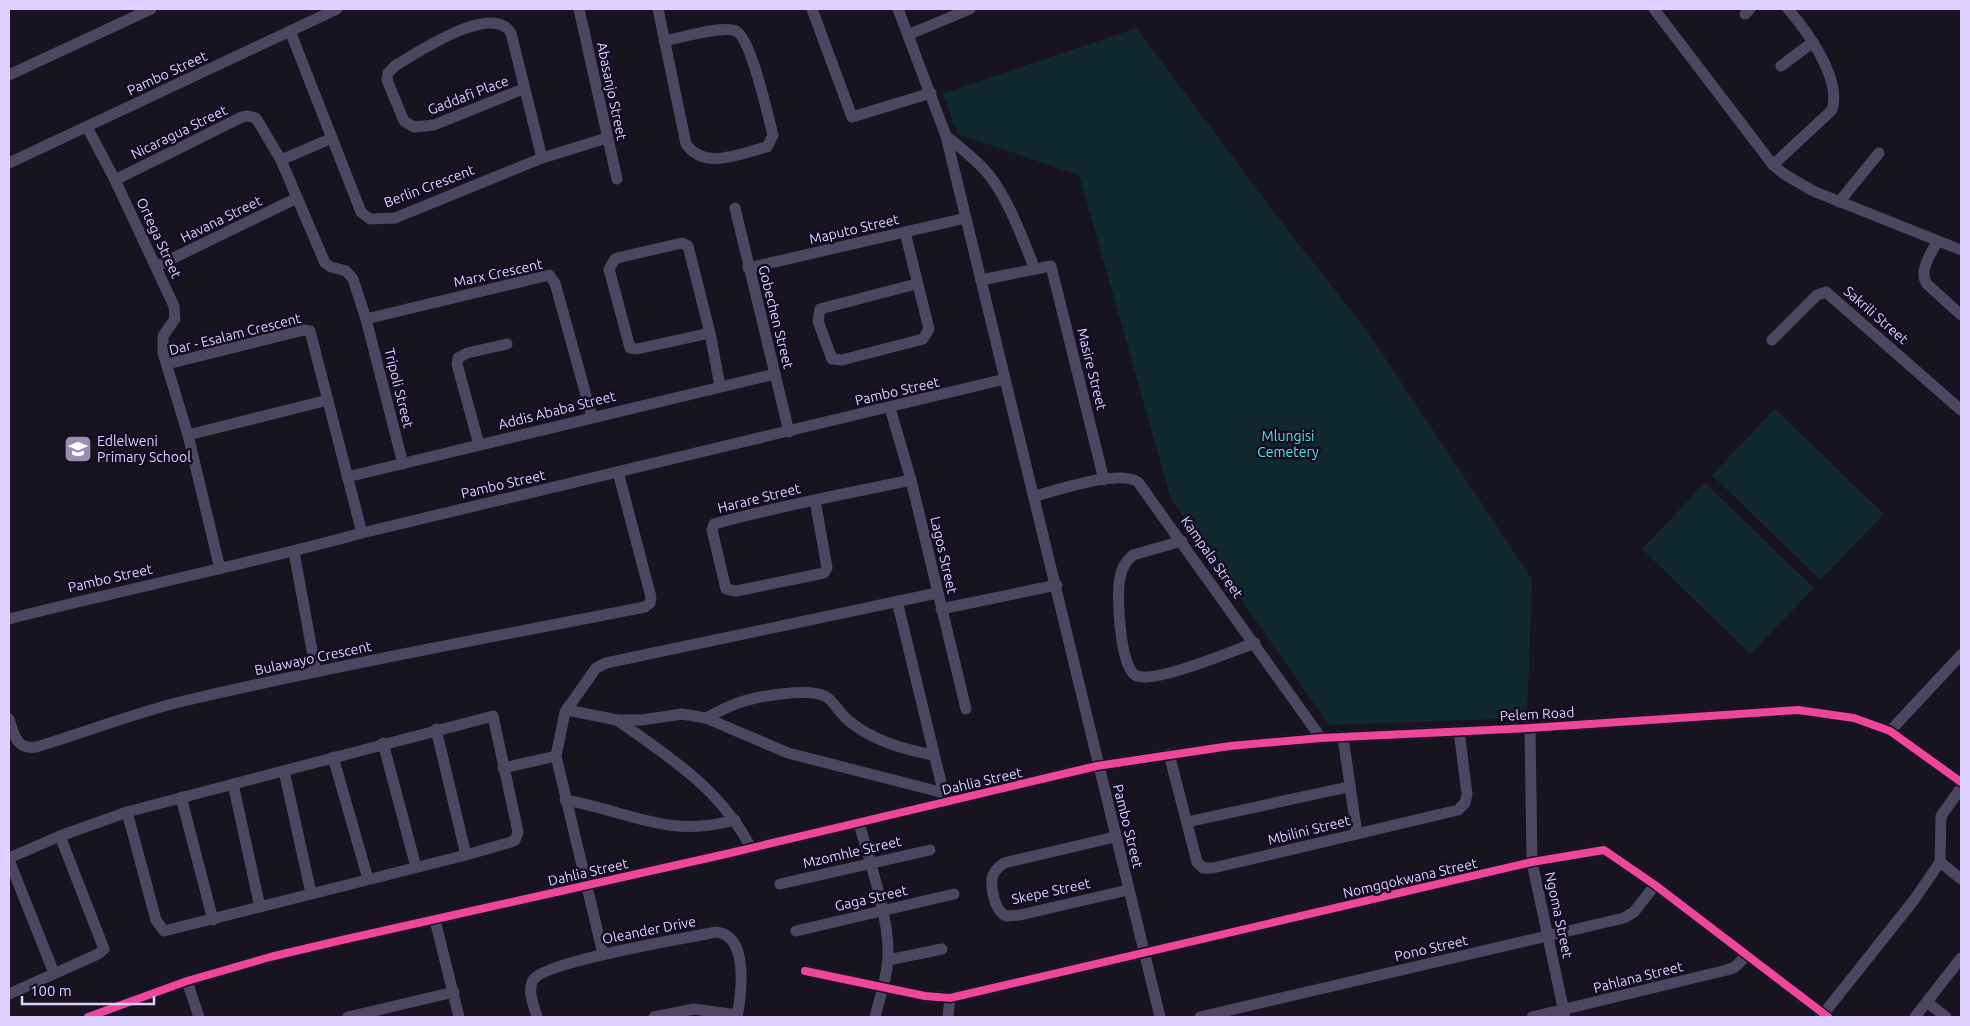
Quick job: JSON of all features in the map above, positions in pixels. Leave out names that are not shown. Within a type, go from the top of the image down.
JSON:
[{"type":"street","points":[[9,75],[151,9]]},
{"type":"street","name":"Pambo Street","points":[[9,163],[337,9]]},
{"type":"street","name":"Abasanjo Street","points":[[579,9],[617,179]]},
{"type":"street","points":[[658,9],[664,41],[686,144],[703,158],[720,158],[767,147],[773,135],[750,51],[743,36],[736,31],[726,29],[664,41]]},
{"type":"street","points":[[812,9],[852,117],[931,93]]},
{"type":"street","name":"Pambo Street","points":[[898,9],[910,34],[946,136],[1035,496],[1097,766],[1160,1017]]},
{"type":"street","points":[[910,34],[970,9]]},
{"type":"street","points":[[1654,9],[1773,165],[1796,183],[1937,242],[1961,250]]},
{"type":"street","points":[[1773,165],[1833,107],[1831,84],[1813,42],[1788,9]]},
{"type":"street","name":"Gaddafi Place","points":[[523,89],[434,125],[414,127],[404,121],[388,80],[388,74],[396,65],[441,40],[474,25],[495,22],[506,26],[511,33],[523,89],[542,158]]},
{"type":"street","name":"Berlin Crescent","points":[[290,31],[361,212],[375,220],[395,218],[542,158],[607,138]]},
{"type":"street","points":[[1781,66],[1813,42]]},
{"type":"street","name":"Nicaragua Street","points":[[115,180],[248,116],[256,118],[259,122],[281,160],[297,198]]},
{"type":"street","name":"Ortega Street","points":[[87,127],[157,266],[174,306],[176,316],[173,324],[163,336],[162,342],[167,364]]},
{"type":"street","points":[[946,136],[970,155],[992,180],[1010,211],[1035,269],[981,280]]},
{"type":"street","points":[[281,160],[332,138]]},
{"type":"street","points":[[1839,202],[1879,153]]},
{"type":"street","name":"Havana Street","points":[[157,266],[297,198]]},
{"type":"street","name":"Tripoli Street","points":[[297,198],[325,263],[352,276],[366,319],[402,464]]},
{"type":"street","name":"Gobechen Street","points":[[735,208],[789,432]]},
{"type":"street","name":"Maputo Street","points":[[748,268],[966,218]]},
{"type":"street","points":[[905,232],[916,284],[929,330],[926,337],[842,360],[832,359],[818,321],[820,309],[916,284]]},
{"type":"street","points":[[1937,242],[1924,270],[1923,278],[1927,284],[1961,315]]},
{"type":"street","points":[[710,333],[636,349],[630,348],[609,269],[611,264],[620,257],[682,243],[688,246],[710,333],[720,386]]},
{"type":"street","name":"Masire Street","points":[[1035,269],[1051,266],[1104,480]]},
{"type":"street","name":"Marx Crescent","points":[[366,319],[548,275],[555,283],[592,417]]},
{"type":"street","name":"Sakrili Street","points":[[1772,340],[1817,295],[1826,292],[1961,410]]},
{"type":"street","name":"Dar - Esalam Crescent","points":[[220,569],[188,435],[167,364],[307,330],[312,333],[362,533]]},
{"type":"street","points":[[479,445],[457,364],[458,358],[466,353],[507,344]]},
{"type":"street","name":"Addis Ababa Street","points":[[347,477],[775,374]]},
{"type":"street","name":"Pambo Street","points":[[9,619],[134,587],[294,552],[362,533],[1005,379]]},
{"type":"street","points":[[188,435],[328,400]]},
{"type":"street","name":"Lagos Street","points":[[890,408],[911,480],[966,709]]},
{"type":"street","name":"Bulawayo Crescent","points":[[9,718],[18,743],[30,748],[187,700],[316,672],[645,607],[650,603],[651,596],[618,472]]},
{"type":"street","name":"Kampala Street","points":[[1035,496],[1104,480],[1127,478],[1138,482],[1255,643],[1321,738]]},
{"type":"street","name":"Harare Street","points":[[815,500],[827,568],[824,573],[736,591],[726,589],[712,530],[714,524],[815,500],[911,480]]},
{"type":"street","points":[[1182,541],[1132,555],[1127,560],[1121,573],[1119,599],[1123,647],[1125,658],[1132,673],[1140,677],[1183,669],[1255,643]]},
{"type":"street","points":[[294,552],[316,672]]},
{"type":"street","points":[[941,609],[1056,585]]},
{"type":"street","points":[[603,954],[585,886],[556,756],[559,734],[566,710],[581,687],[600,665],[937,592]]},
{"type":"street","points":[[897,601],[945,798]]},
{"type":"street","points":[[1890,731],[1961,655]]},
{"type":"street","points":[[706,718],[747,700],[783,695],[817,694],[828,698],[849,721],[865,732],[915,752],[934,755]]},
{"type":"street","points":[[566,710],[617,720],[642,720],[682,714],[706,718],[788,753],[945,798]]},
{"type":"street","name":"Pelem Road","points":[[1097,766],[1247,744],[1321,738],[1530,728],[1798,710],[1854,718],[1890,731],[1961,782]]},
{"type":"street","points":[[54,974],[9,859],[60,836],[127,812],[436,729],[493,716],[518,832],[511,842],[466,855],[167,930],[161,929],[156,920],[127,812]]},
{"type":"street","points":[[617,720],[694,776],[714,795],[735,820],[751,848]]},
{"type":"street","name":"Ngoma Street","points":[[1530,728],[1532,862],[1564,1014]]},
{"type":"street","points":[[436,729],[466,855]]},
{"type":"street","name":"Mbilini Street","points":[[1169,754],[1197,862],[1203,868],[1213,868],[1454,811],[1461,807],[1467,794],[1459,731]]},
{"type":"street","points":[[1343,737],[1348,787],[1357,834]]},
{"type":"street","points":[[383,743],[416,867]]},
{"type":"street","points":[[503,768],[556,756]]},
{"type":"street","points":[[333,757],[368,879]]},
{"type":"street","name":"Dahlia Street","points":[[88,1017],[186,981],[270,957],[859,823],[945,798],[1097,766]]},
{"type":"street","points":[[284,771],[311,893]]},
{"type":"street","points":[[233,784],[260,907]]},
{"type":"street","points":[[1187,822],[1348,787]]},
{"type":"street","points":[[1824,1016],[1914,900],[1940,862],[1941,816],[1961,788]]},
{"type":"street","points":[[181,797],[213,920]]},
{"type":"street","points":[[565,800],[587,804],[667,826],[708,826],[735,820]]},
{"type":"street","points":[[859,823],[882,912],[888,960],[883,988],[874,1017]]},
{"type":"street","points":[[9,994],[98,954],[104,948],[60,836]]},
{"type":"street","name":"Skepe Street","points":[[1115,837],[1004,863],[997,868],[992,880],[997,908],[1006,916],[1020,915],[1128,890]]},
{"type":"street","name":"Mzomhle Street","points":[[780,884],[930,850]]},
{"type":"street","name":"Nomgqokwana Street","points":[[805,971],[883,988],[932,997],[950,998],[1532,862],[1604,850],[1655,885],[1824,1016]]},
{"type":"street","points":[[1940,862],[1961,879]]},
{"type":"street","name":"Pono Street","points":[[1200,1017],[1628,916],[1655,885]]},
{"type":"street","name":"Gaga Street","points":[[796,931],[954,894]]},
{"type":"street","points":[[436,920],[459,1017]]},
{"type":"street","name":"Oleander Drive","points":[[537,1017],[530,989],[534,978],[543,972],[603,954],[722,932],[734,946],[741,964],[742,989],[737,1016]]},
{"type":"street","points":[[888,960],[942,949]]},
{"type":"street","name":"Pahlana Street","points":[[1532,1017],[1564,1014],[1727,970],[1735,967],[1746,956]]},
{"type":"street","points":[[1915,1017],[1961,958]]},
{"type":"street","points":[[186,981],[199,1017]]},
{"type":"street","points":[[348,1017],[382,1013],[454,992]]},
{"type":"street","points":[[948,1017],[950,998]]},
{"type":"street","points":[[1927,1002],[1946,1017]]},
{"type":"street","points":[[654,1017],[694,1009],[737,1016]]},
{"type":"green space","name":"Mlungisi Cemetery","points":[[1136,28],[1272,210],[1367,331],[1532,579],[1527,718],[1329,725],[1171,499],[1079,175],[958,134],[943,94]]},
{"type":"green space","points":[[1775,409],[1884,514],[1820,580],[1712,475]]},
{"type":"green space","points":[[1705,483],[1814,588],[1750,654],[1642,549]]},
{"type":"cycle path","points":[[88,1017],[187,981],[270,957],[726,854],[1097,766],[1230,746],[1321,738],[1530,728],[1798,710],[1854,718],[1890,731],[1961,782]]},
{"type":"cycle path","points":[[805,971],[925,996],[950,998],[1532,862],[1604,850],[1655,885],[1828,1017]]},
{"type":"place","name":"Edlelweni Primary School","points":[[78,449]]}]
